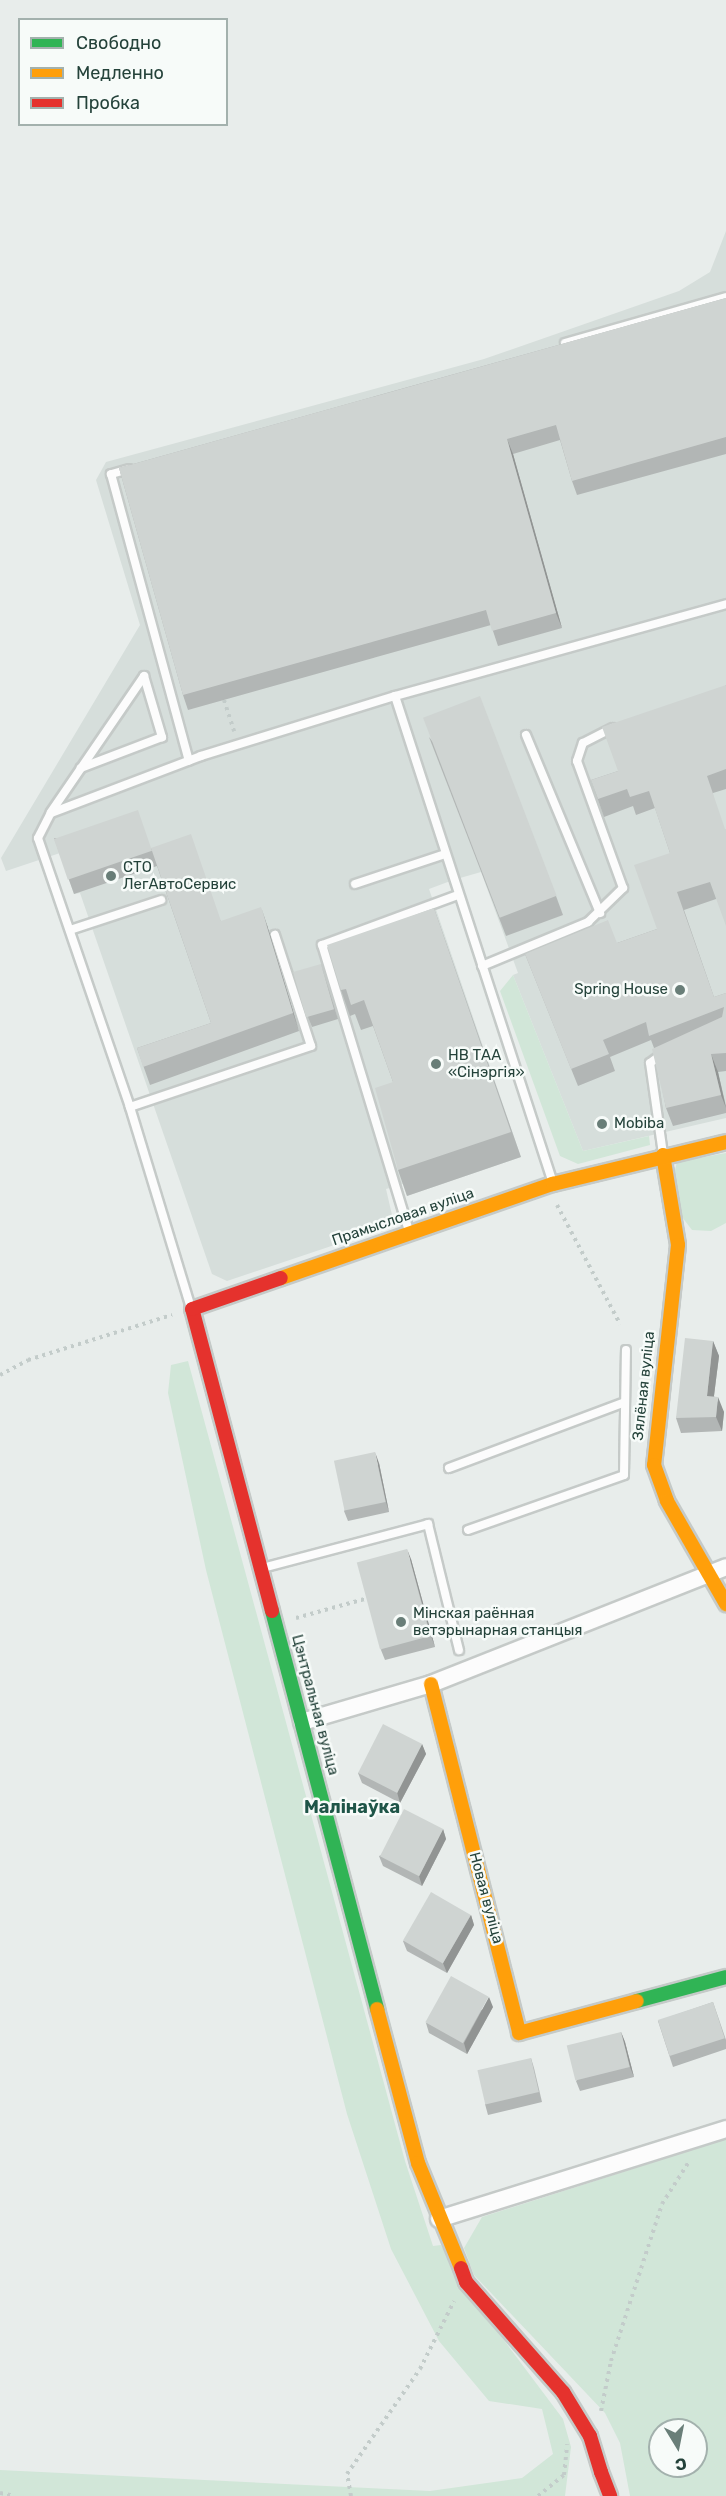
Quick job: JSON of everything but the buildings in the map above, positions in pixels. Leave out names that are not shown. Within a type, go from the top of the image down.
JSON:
[{"type":"main road","name":"Прамысловая вуліца","points":[[192,1309],[550,1185],[663,1155],[726,1142]]},
{"type":"main road","name":"Зялёная вуліца","points":[[663,1155],[678,1245],[654,1465],[667,1501],[719,1571],[726,1604]]},
{"type":"main road","name":"Цэнтральная вуліца","points":[[192,1309],[216,1407],[276,1624],[418,2163],[457,2262],[482,2304],[563,2392],[590,2436],[610,2496]]},
{"type":"main road","name":"Новая вуліца","points":[[431,1684],[519,2033],[726,1977]]},
{"type":"main road","points":[[591,2496],[601,2472]]},
{"type":"street","points":[[302,1722],[431,1684],[719,1571]]},
{"type":"street","points":[[439,2219],[718,2132]]},
{"type":"lane","points":[[558,345],[726,297]]},
{"type":"lane","points":[[144,465],[111,474],[189,760]]},
{"type":"lane","points":[[51,813],[189,760],[238,744],[395,696],[726,604]]},
{"type":"lane","points":[[81,768],[162,737],[144,676],[87,759],[81,768],[51,813],[38,838],[130,1107],[192,1309]]},
{"type":"lane","points":[[395,696],[550,1185]]},
{"type":"lane","points":[[482,966],[600,913],[623,888],[577,761],[583,743],[595,734],[628,723]]},
{"type":"lane","points":[[526,735],[600,913]]},
{"type":"lane","points":[[356,884],[445,854]]},
{"type":"lane","points":[[409,1232],[322,945],[458,895]]},
{"type":"lane","points":[[70,930],[161,900]]},
{"type":"lane","points":[[130,1107],[311,1046],[275,935]]},
{"type":"lane","points":[[663,1155],[650,1063],[679,1047]]},
{"type":"lane","points":[[468,1530],[624,1475],[623,1403],[626,1350]]},
{"type":"lane","points":[[449,1468],[623,1403]]},
{"type":"lane","points":[[261,1568],[428,1524],[459,1650]]},
{"type":"path","points":[[224,700],[238,744]]},
{"type":"path","points":[[550,1185],[620,1324]]},
{"type":"path","points":[[0,1375],[28,1360],[192,1309]]},
{"type":"path","points":[[276,1624],[368,1598]]},
{"type":"path","points":[[600,2421],[611,2361],[662,2204],[718,2132]]},
{"type":"path","points":[[351,2496],[347,2474],[420,2369],[444,2324],[455,2298],[457,2262]]},
{"type":"path","points":[[538,2496],[564,2475],[567,2443],[590,2436]]},
{"type":"path","points":[[0,2493],[15,2496]]},
{"type":"shaded area","points":[[726,231],[726,1118],[583,1151],[513,975],[518,973],[481,872],[453,880],[429,889],[521,1157],[407,1196],[403,1184],[386,1189],[392,1215],[382,1229],[227,1281],[212,1274],[80,893],[74,894],[60,853],[6,871],[1,858],[140,625],[96,480],[106,462],[484,359],[679,291],[710,272]]},
{"type":"green space","points":[[513,975],[583,1151],[649,1136],[650,1145],[578,1164],[560,1156],[500,991]]},
{"type":"green space","points":[[726,1153],[726,1223],[711,1231],[692,1230],[682,1217],[673,1178],[677,1162]]},
{"type":"green space","points":[[188,1361],[405,2161],[433,2246],[441,2245],[479,2307],[563,2419],[571,2447],[565,2496],[0,2496],[0,2470],[430,2491],[522,2478],[553,2454],[542,2409],[489,2401],[439,2341],[391,2249],[347,2114],[206,1570],[168,1393],[171,1365]]},
{"type":"green space","points":[[726,2139],[726,2496],[630,2496],[620,2443],[605,2413],[474,2275],[464,2248],[482,2217]]},
{"type":"traffic: fast","points":[[272,1611],[377,2009]]},
{"type":"traffic: fast","points":[[637,2001],[726,1977]]},
{"type":"traffic: slow","points":[[281,1278],[553,1184],[726,1142]]},
{"type":"traffic: slow","points":[[663,1155],[678,1245],[654,1465],[667,1501],[726,1604]]},
{"type":"traffic: slow","points":[[431,1684],[519,2033],[637,2001]]},
{"type":"traffic: slow","points":[[377,2009],[418,2163],[461,2268]]},
{"type":"traffic: jam","points":[[272,1611],[192,1309],[281,1278]]},
{"type":"traffic: jam","points":[[461,2268],[466,2282],[563,2392],[590,2436],[601,2472]]},
{"type":"traffic: jam","points":[[601,2472],[610,2496]]},
{"type":"place","name":"СТО ЛегАвтоСервис","points":[[111,876]]},
{"type":"place","name":"Spring House","points":[[680,990]]},
{"type":"place","name":"НВ ТАА «Сінэргія»","points":[[436,1064]]},
{"type":"place","name":"Mobiba","points":[[602,1124]]},
{"type":"place","name":"Мінская раённая ветэрынарная станцыя","points":[[401,1622]]},
{"type":"district","name":"Малінаўка","points":[[352,1807]]}]
